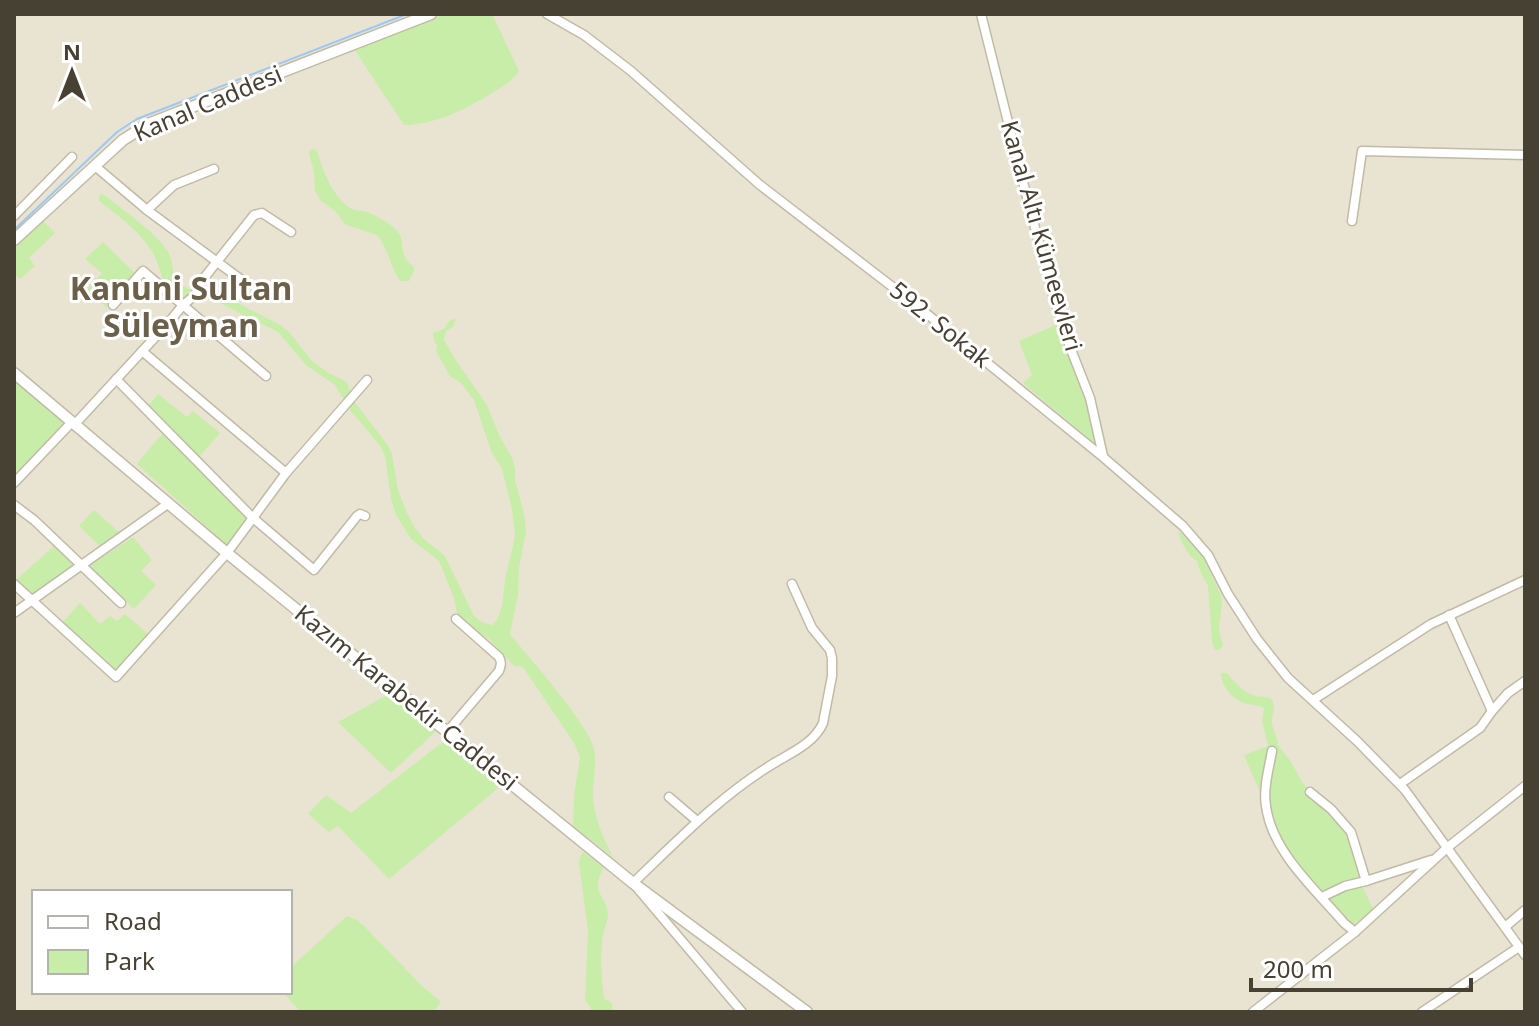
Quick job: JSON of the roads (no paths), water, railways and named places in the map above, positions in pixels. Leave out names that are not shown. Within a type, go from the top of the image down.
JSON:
[{"type":"street","name":"Kanal Caddesi","points":[[14,240],[123,140],[148,124],[431,14]]},
{"type":"street","name":"592. Sokak","points":[[547,14],[584,35],[631,71],[760,185],[916,305],[1183,526],[1208,555],[1257,639],[1288,678],[1400,784],[1522,951]]},
{"type":"street","name":"Kanal Altı Kümeevleri","points":[[981,14],[1050,285],[1090,398],[1103,457]]},
{"type":"street","points":[[1352,221],[1362,151],[1525,155]]},
{"type":"street","points":[[14,216],[72,157]]},
{"type":"street","points":[[95,166],[147,210],[247,284]]},
{"type":"street","points":[[147,210],[174,185],[214,169]]},
{"type":"street","points":[[14,483],[194,296],[256,213],[262,213],[291,232]]},
{"type":"street","points":[[113,305],[143,271],[266,376]]},
{"type":"street","points":[[142,351],[286,473]]},
{"type":"street","name":"Kazım Karabekir Caddesi","points":[[14,373],[227,553],[633,883],[807,1012]]},
{"type":"street","points":[[116,379],[253,518],[314,570],[357,516],[365,516]]},
{"type":"street","points":[[14,584],[116,677],[227,553],[286,473],[367,380]]},
{"type":"street","points":[[14,613],[169,503]]},
{"type":"street","points":[[14,505],[34,520],[121,603]]},
{"type":"street","points":[[1313,700],[1405,639],[1525,580]]},
{"type":"street","points":[[742,1012],[633,883],[697,821],[750,779],[817,734],[823,723],[832,676],[832,658],[830,650],[812,628],[792,584]]},
{"type":"street","points":[[1449,615],[1492,711]]},
{"type":"street","points":[[447,732],[501,666],[499,657],[456,619]]},
{"type":"street","points":[[1400,784],[1480,728],[1508,693],[1525,681]]},
{"type":"street","points":[[1272,751],[1265,803],[1282,850],[1355,932]]},
{"type":"street","points":[[1253,1012],[1355,932],[1448,847],[1525,786]]},
{"type":"street","points":[[1310,792],[1331,809],[1351,832],[1366,881]]},
{"type":"street","points":[[669,797],[697,821]]},
{"type":"street","points":[[1322,897],[1345,886],[1436,858]]},
{"type":"street","points":[[1505,927],[1525,910]]},
{"type":"street","points":[[1422,1012],[1522,951]]},
{"type":"waterway","points":[[14,230],[117,132],[137,119],[407,14]]},
{"type":"district","name":"Kanuni Sultan Süleyman","points":[[181,308]]}]
